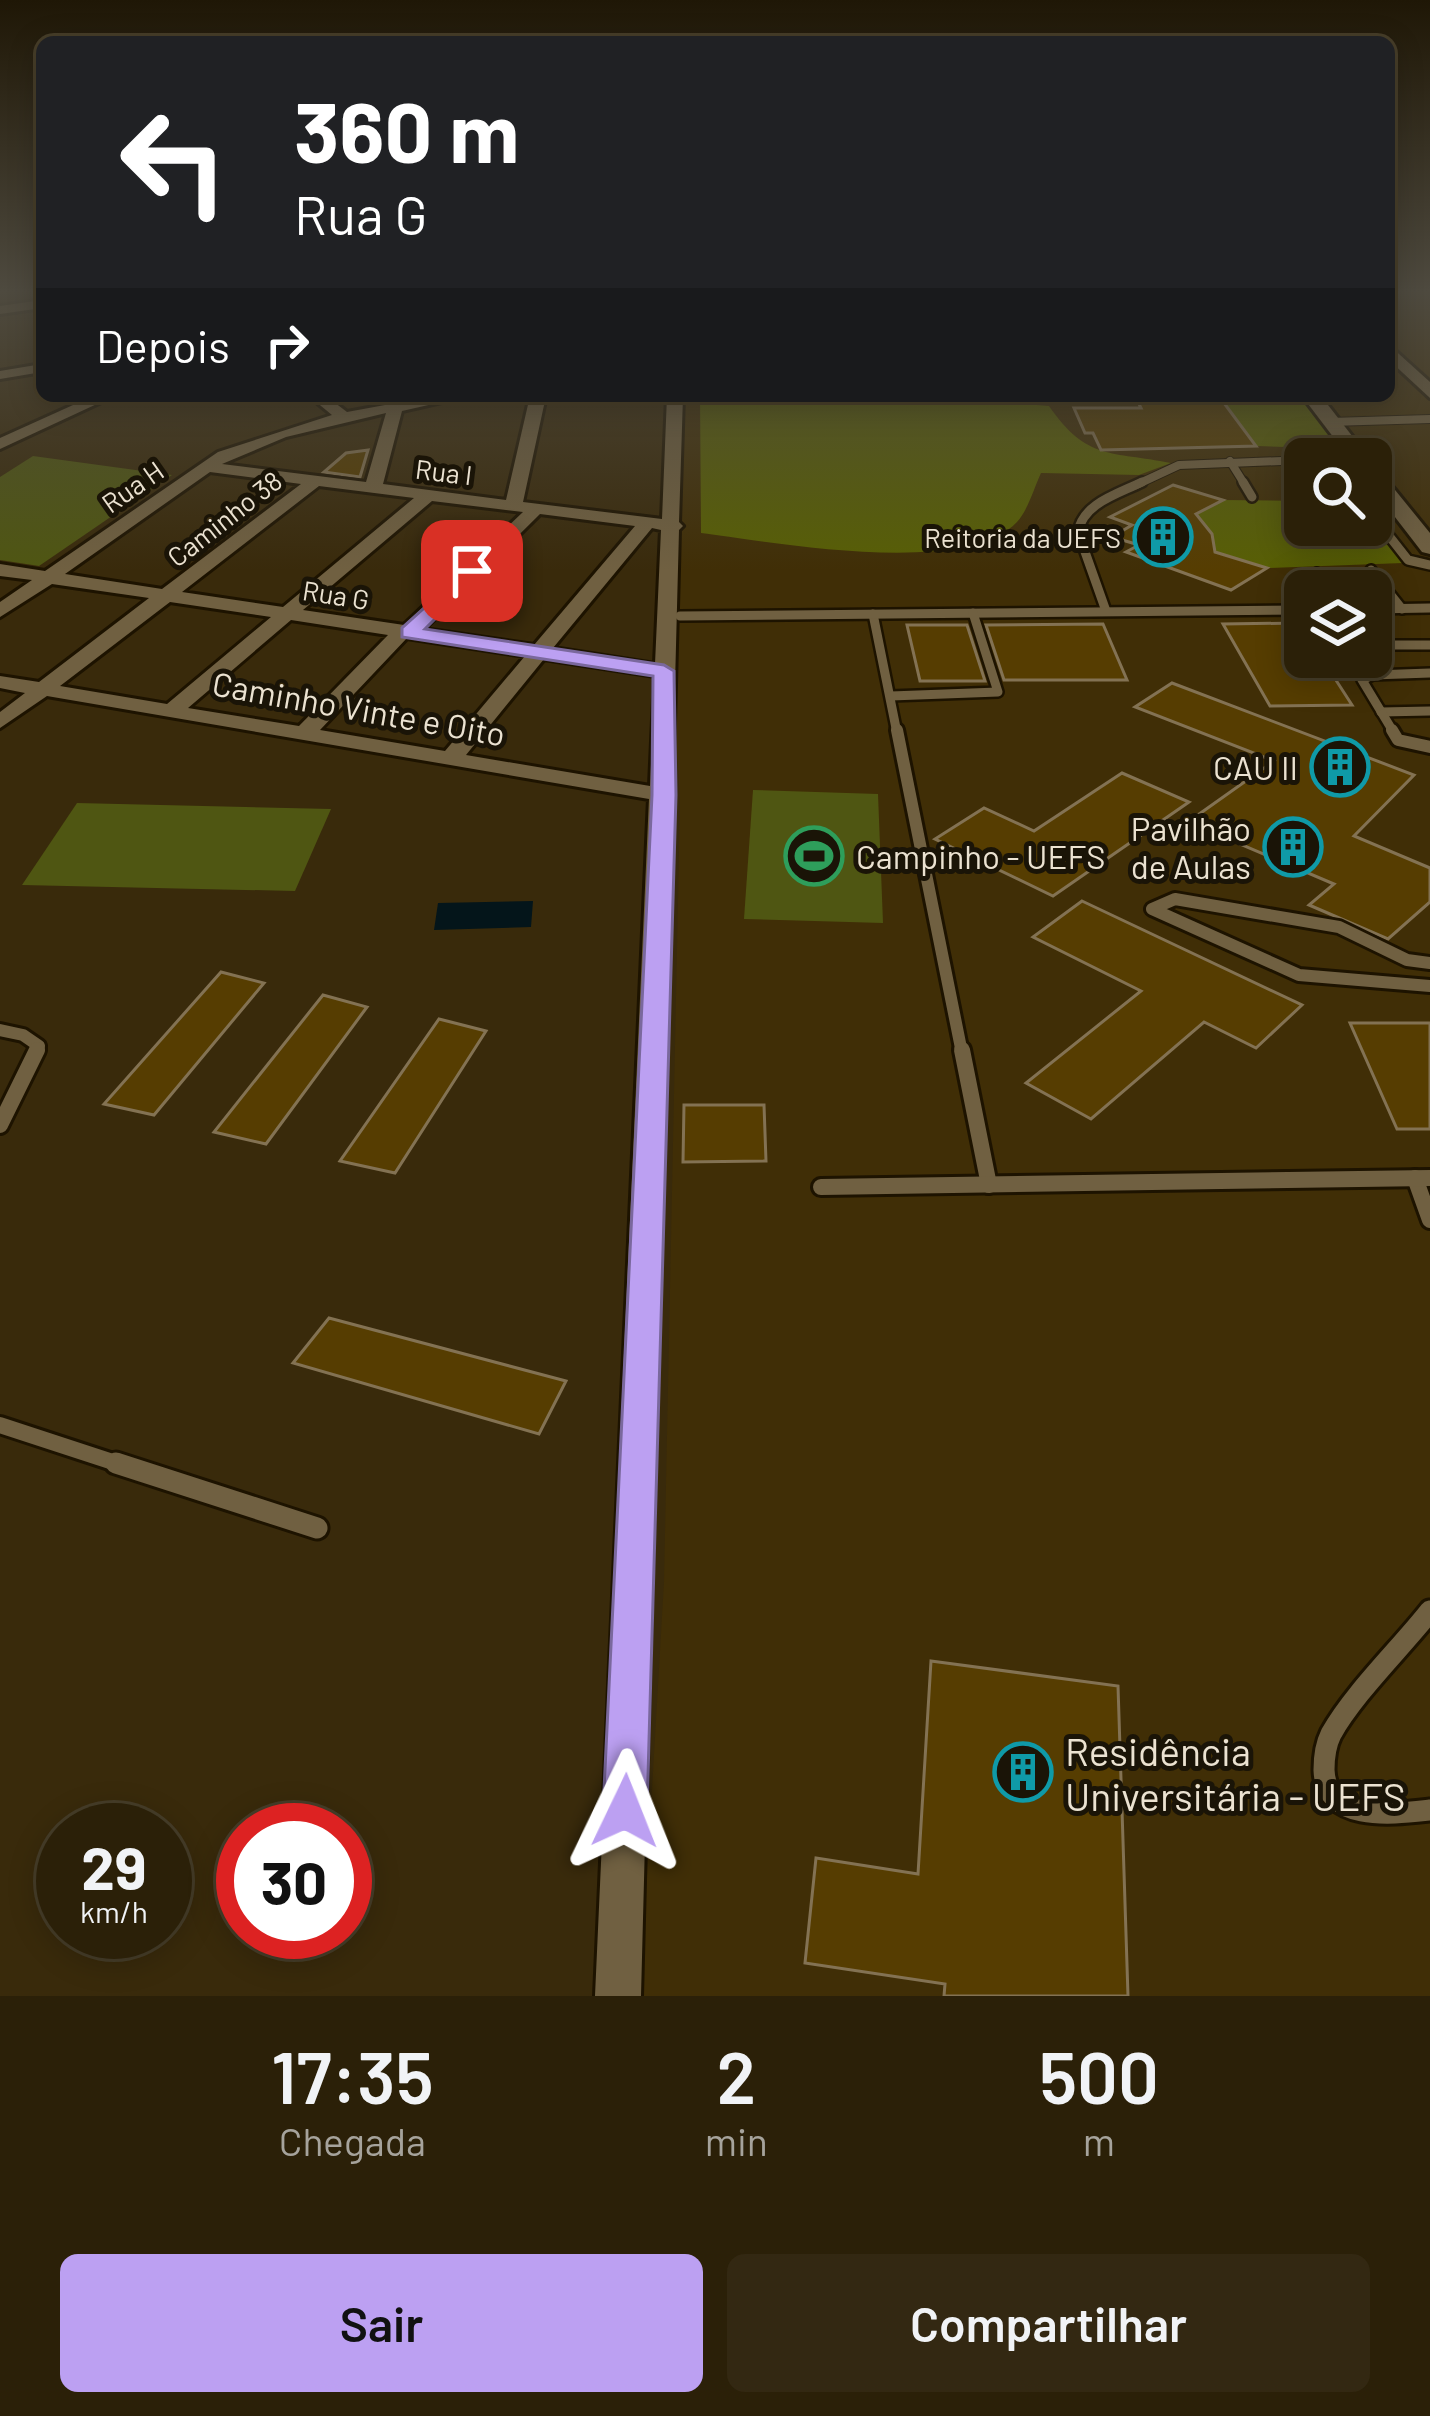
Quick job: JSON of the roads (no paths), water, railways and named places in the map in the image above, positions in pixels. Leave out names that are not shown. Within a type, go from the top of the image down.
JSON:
[{"type":"street","points":[[0,444],[93,402]]},
{"type":"street","points":[[325,402],[346,419]]},
{"type":"street","name":"Rua H","points":[[0,611],[207,467],[272,435],[428,402]]},
{"type":"street","points":[[513,507],[537,402]]},
{"type":"street","points":[[618,1996],[664,795],[664,671],[674,616],[675,402]]},
{"type":"street","points":[[1315,402],[1343,438]]},
{"type":"street","points":[[374,489],[395,409]]},
{"type":"street","name":"Rua I","points":[[207,467],[674,526]]},
{"type":"street","name":"Caminho 38","points":[[0,722],[315,481]]},
{"type":"street","points":[[174,709],[427,496]]},
{"type":"street","points":[[1392,509],[1430,547]]},
{"type":"street","points":[[305,733],[535,510]]},
{"type":"street","points":[[452,757],[647,523]]},
{"type":"street","name":"Rua G","points":[[0,570],[664,671]]},
{"type":"street","name":"Caminho Vinte e Oito","points":[[0,682],[664,795]]},
{"type":"lane","points":[[1330,422],[1430,419]]},
{"type":"lane","points":[[1106,611],[1078,532],[1087,511],[1179,464],[1284,460]]},
{"type":"lane","points":[[1230,461],[1252,497]]},
{"type":"lane","points":[[1392,540],[1408,560],[1430,566]]},
{"type":"lane","points":[[1392,596],[1402,609]]},
{"type":"lane","points":[[1392,609],[1430,608]]},
{"type":"lane","points":[[674,616],[1284,610]]},
{"type":"lane","points":[[890,696],[998,692],[973,613]]},
{"type":"lane","points":[[873,614],[989,1185]]},
{"type":"lane","points":[[1392,645],[1430,645]]},
{"type":"lane","points":[[1430,673],[1362,680],[1398,740],[1430,747]]},
{"type":"lane","points":[[1381,712],[1430,711]]},
{"type":"lane","points":[[1430,964],[1407,960],[1339,927],[1175,899],[1152,909],[1298,975],[1430,986]]},
{"type":"lane","points":[[0,1030],[23,1034],[39,1046],[0,1125]]},
{"type":"lane","points":[[821,1187],[1422,1178],[1430,1220]]},
{"type":"lane","points":[[0,1425],[317,1528]]},
{"type":"lane","points":[[1430,1611],[1330,1736],[1324,1753],[1325,1775],[1346,1807],[1382,1816],[1430,1810]]},
{"type":"place","name":"Reitoria da UEFS","points":[[1163,537]]},
{"type":"place","name":"CAU II","points":[[1340,767]]},
{"type":"place","name":"Pavilhão de Aulas","points":[[1293,847]]},
{"type":"place","name":"Campinho - UEFS","points":[[814,856]]},
{"type":"place","name":"Residência Universitária - UEFS","points":[[1023,1772]]}]
